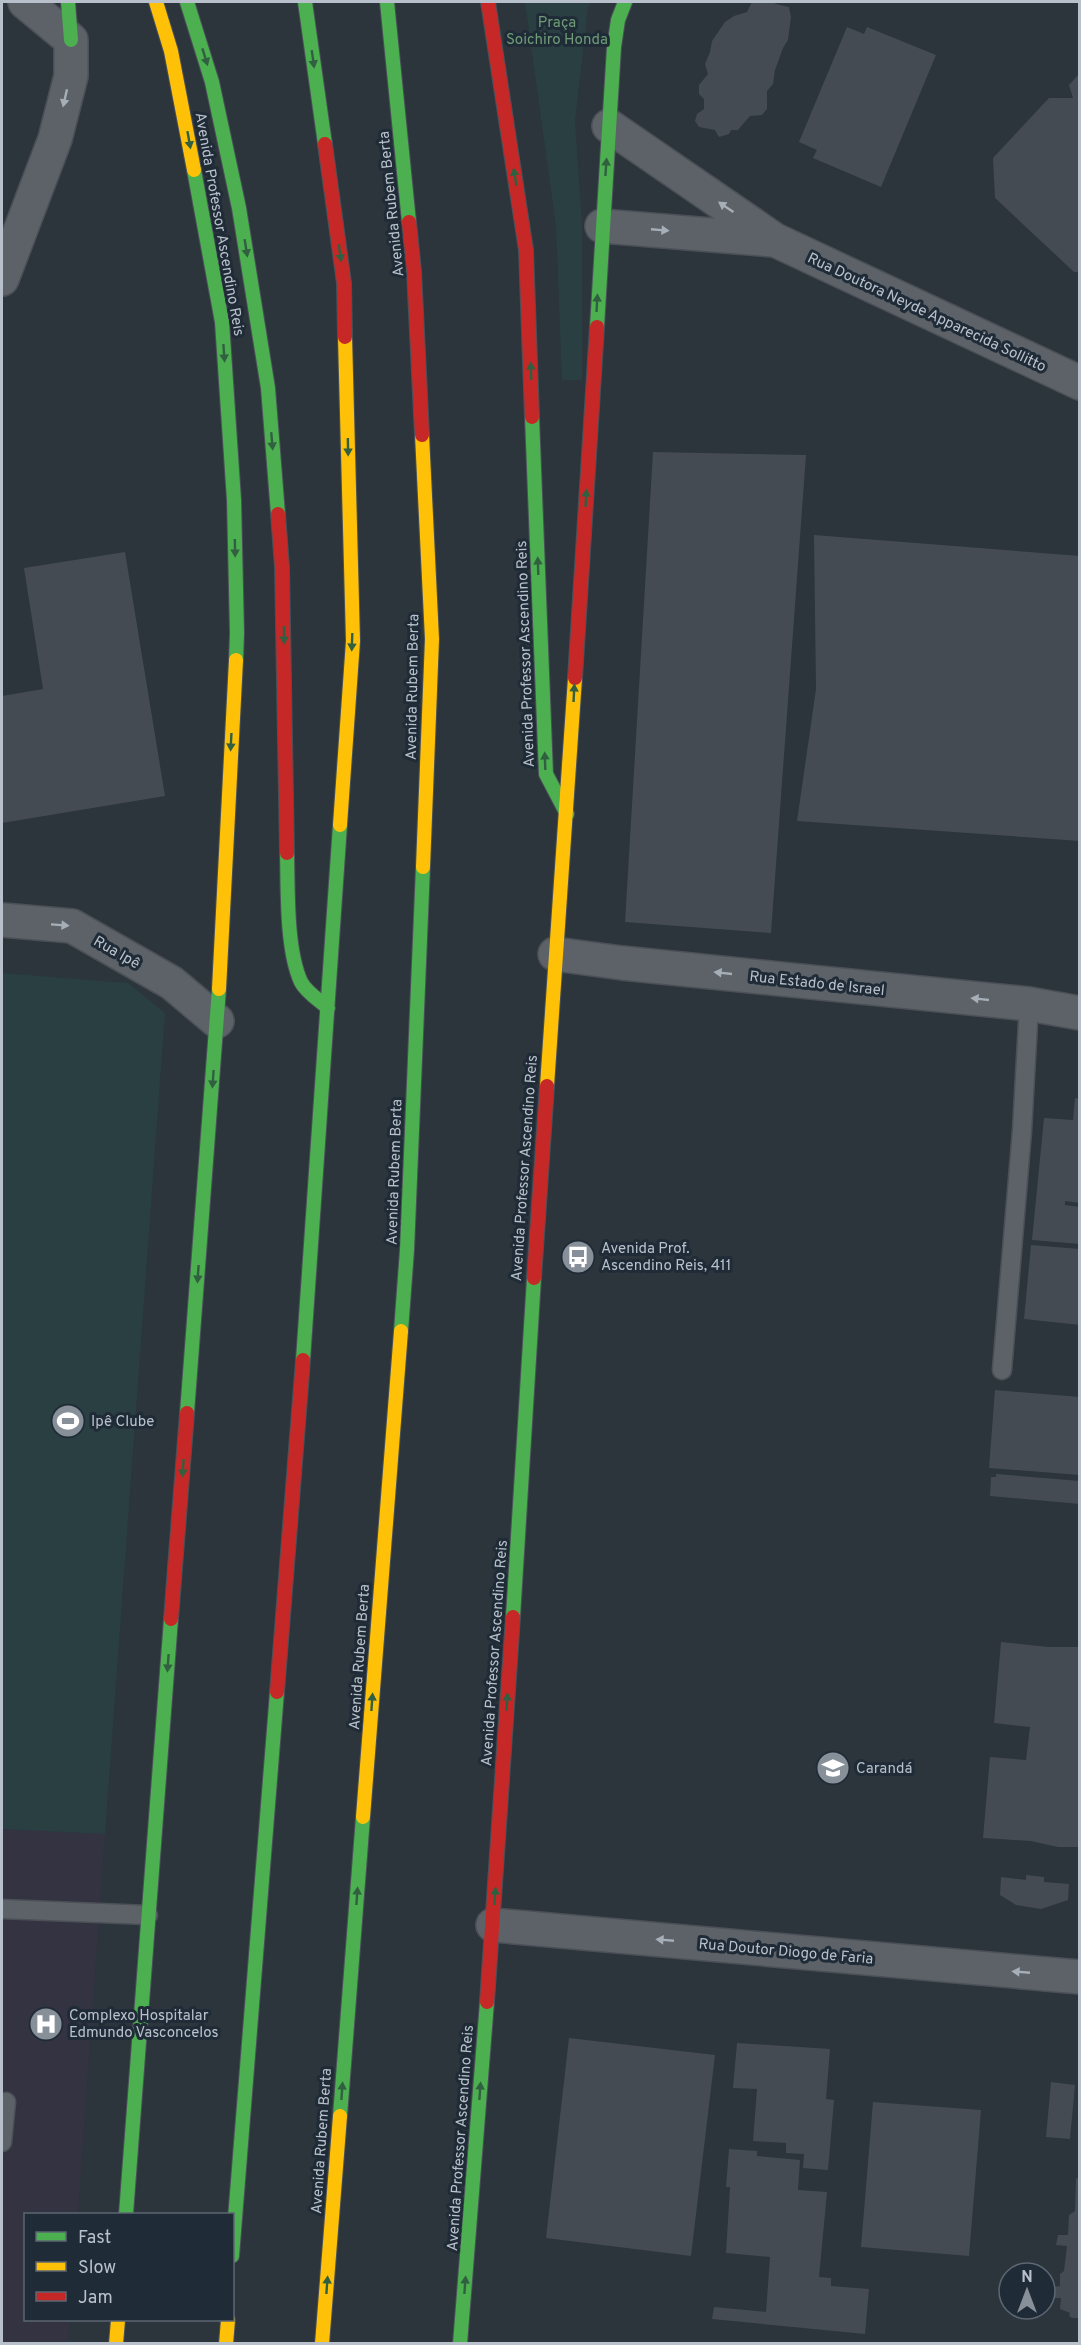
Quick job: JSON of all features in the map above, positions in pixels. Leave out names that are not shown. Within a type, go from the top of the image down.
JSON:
[{"type":"highway","points":[[68,2],[71,40]]},
{"type":"highway","name":"Avenida Professor Ascendino Reis","points":[[126,2213],[217,1021],[237,633],[234,500],[222,322],[185,118],[171,51],[156,2]]},
{"type":"highway","points":[[187,2],[212,82],[239,208],[268,388],[282,567],[288,896],[293,952],[302,984],[328,1008]]},
{"type":"highway","points":[[234,2231],[307,1305],[353,641],[344,284],[305,2]]},
{"type":"highway","name":"Avenida Rubem Berta","points":[[322,2343],[407,1250],[432,639],[414,272],[387,2]]},
{"type":"highway","name":"Avenida Professor Ascendino Reis","points":[[460,2343],[493,1925],[555,954],[567,814],[546,774],[526,250],[488,2]]},
{"type":"highway","points":[[567,814],[614,47],[618,20],[625,2]]},
{"type":"highway","points":[[116,2343],[118,2321]]},
{"type":"highway","points":[[226,2343],[228,2321]]},
{"type":"street","points":[[2,279],[55,139],[70,76],[71,40],[25,2]]},
{"type":"street","points":[[609,126],[775,240]]},
{"type":"street","points":[[602,226],[775,240]]},
{"type":"street","name":"Rua Doutora Neyde Apparecida Sollitto","points":[[775,240],[1080,383]]},
{"type":"street","name":"Rua Ipê","points":[[2,920],[72,926],[172,983],[217,1021]]},
{"type":"street","name":"Rua Estado de Israel","points":[[555,954],[622,963],[1029,1004],[1080,1013]]},
{"type":"street","name":"Rua Doutor Diogo de Faria","points":[[493,1925],[1080,1977]]},
{"type":"lane","points":[[1002,1370],[1022,1131],[1029,1004]]},
{"type":"lane","points":[[2,1909],[148,1915]]},
{"type":"lane","points":[[2,2142],[6,2102]]},
{"type":"shaded area","name":"Complexo Hospitalar Edmundo Vasconcelos","points":[[2,1829],[105,1834],[78,2213],[24,2213],[24,2321],[70,2321],[68,2343],[2,2343]]},
{"type":"green space","name":"Praça Soichiro Honda","points":[[525,2],[591,2],[588,8],[575,121],[582,223],[582,380],[562,380],[556,227]]},
{"type":"green space","name":"Ipê Clube","points":[[2,973],[128,983],[165,1013],[105,1834],[2,1829]]},
{"type":"building","points":[[752,2],[774,2],[789,7],[791,17],[788,40],[775,70],[773,84],[767,91],[767,109],[762,115],[750,116],[738,130],[731,130],[729,134],[719,137],[715,130],[699,127],[695,121],[697,114],[704,109],[704,99],[699,94],[699,85],[708,74],[705,64],[712,41],[725,22],[747,12]]},
{"type":"building","points":[[847,27],[864,34],[867,27],[936,55],[881,187],[813,158],[817,150],[799,142]]},
{"type":"building","points":[[1080,73],[1080,272],[1074,272],[995,198],[993,158],[1049,98],[1073,98],[1069,85]]},
{"type":"building","points":[[653,452],[806,455],[771,933],[625,922]]},
{"type":"building","points":[[814,535],[1080,556],[1080,841],[797,821],[816,689]]},
{"type":"building","points":[[125,552],[165,796],[2,823],[2,696],[43,689],[24,568]]},
{"type":"building","points":[[1075,1098],[1080,1099],[1080,1203],[1065,1201],[1065,1205],[1080,1207],[1080,1244],[1032,1240],[1044,1118],[1073,1120]]},
{"type":"building","points":[[1031,1245],[1080,1249],[1080,1325],[1024,1319]]},
{"type":"building","points":[[995,1390],[1080,1397],[1080,1475],[989,1468]]},
{"type":"building","points":[[996,1474],[1080,1481],[1080,1504],[990,1496],[991,1477],[996,1477]]},
{"type":"building","points":[[1001,1642],[1048,1647],[1080,1647],[1080,1847],[1058,1847],[1031,1841],[983,1838],[990,1757],[1026,1760],[1030,1727],[994,1723]]},
{"type":"building","points":[[1026,1875],[1044,1877],[1044,1882],[1069,1884],[1068,1900],[1041,1909],[1016,1905],[1000,1895],[1001,1877],[1026,1880]]},
{"type":"building","points":[[569,2038],[715,2055],[691,2256],[546,2238]]},
{"type":"building","points":[[737,2043],[830,2049],[826,2099],[834,2100],[828,2170],[803,2168],[804,2154],[786,2153],[786,2143],[753,2141],[757,2089],[733,2088]]},
{"type":"building","points":[[1051,2082],[1075,2085],[1070,2139],[1046,2137]]},
{"type":"building","points":[[873,2102],[981,2110],[969,2256],[861,2247]]},
{"type":"building","points":[[729,2149],[757,2151],[757,2156],[800,2160],[798,2190],[827,2192],[819,2277],[831,2278],[831,2286],[869,2289],[865,2334],[712,2319],[714,2307],[766,2312],[770,2257],[726,2253],[730,2187],[726,2187]]},
{"type":"building","points":[[1080,2176],[1080,2318],[1072,2318],[1069,2316],[1070,2313],[1060,2309],[1061,2298],[1057,2298],[1057,2286],[1060,2286],[1060,2274],[1064,2271],[1067,2246],[1056,2245],[1058,2235],[1068,2235],[1069,2215],[1075,2211],[1076,2179]]},
{"type":"traffic: fast","points":[[68,2],[71,40]]},
{"type":"traffic: fast","points":[[187,2],[212,82],[239,208],[268,388],[278,514]]},
{"type":"traffic: fast","points":[[305,2],[325,144]]},
{"type":"traffic: fast","points":[[387,2],[409,222]]},
{"type":"traffic: fast","points":[[597,327],[614,47],[618,20],[625,2]]},
{"type":"traffic: fast","points":[[194,170],[222,322],[234,500],[236,660]]},
{"type":"traffic: fast","points":[[532,417],[546,774],[567,814]]},
{"type":"traffic: fast","points":[[303,1360],[340,825]]},
{"type":"traffic: fast","points":[[287,853],[290,936],[296,968],[303,986],[328,1008]]},
{"type":"traffic: fast","points":[[401,1331],[407,1250],[423,867]]},
{"type":"traffic: fast","points":[[187,1413],[219,989]]},
{"type":"traffic: fast","points":[[513,1617],[534,1278]]},
{"type":"traffic: fast","points":[[126,2213],[171,1619]]},
{"type":"traffic: fast","points":[[234,2231],[277,1692]]},
{"type":"traffic: fast","points":[[340,2116],[363,1817]]},
{"type":"traffic: fast","points":[[460,2344],[487,2002]]},
{"type":"traffic: slow","points":[[156,2],[171,51],[194,170]]},
{"type":"traffic: slow","points":[[340,825],[353,641],[345,337]]},
{"type":"traffic: slow","points":[[422,435],[432,639],[423,867]]},
{"type":"traffic: slow","points":[[219,989],[236,660]]},
{"type":"traffic: slow","points":[[547,1086],[575,678]]},
{"type":"traffic: slow","points":[[363,1817],[401,1331]]},
{"type":"traffic: slow","points":[[322,2344],[340,2116]]},
{"type":"traffic: slow","points":[[116,2344],[118,2321]]},
{"type":"traffic: slow","points":[[226,2344],[228,2321]]},
{"type":"traffic: jam","points":[[488,2],[526,250],[532,417]]},
{"type":"traffic: jam","points":[[325,144],[344,283],[345,337]]},
{"type":"traffic: jam","points":[[409,222],[414,271],[422,435]]},
{"type":"traffic: jam","points":[[575,678],[597,327]]},
{"type":"traffic: jam","points":[[278,514],[282,567],[287,853]]},
{"type":"traffic: jam","points":[[534,1278],[547,1086]]},
{"type":"traffic: jam","points":[[277,1692],[303,1360]]},
{"type":"traffic: jam","points":[[171,1619],[187,1413]]},
{"type":"traffic: jam","points":[[487,2002],[513,1617]]},
{"type":"place","name":"Avenida Prof. Ascendino Reis, 411","points":[[578,1257]]},
{"type":"place","name":"Ipê Clube","points":[[68,1421]]},
{"type":"place","name":"Carandá","points":[[833,1768]]},
{"type":"place","name":"Complexo Hospitalar Edmundo Vasconcelos","points":[[46,2024]]}]
